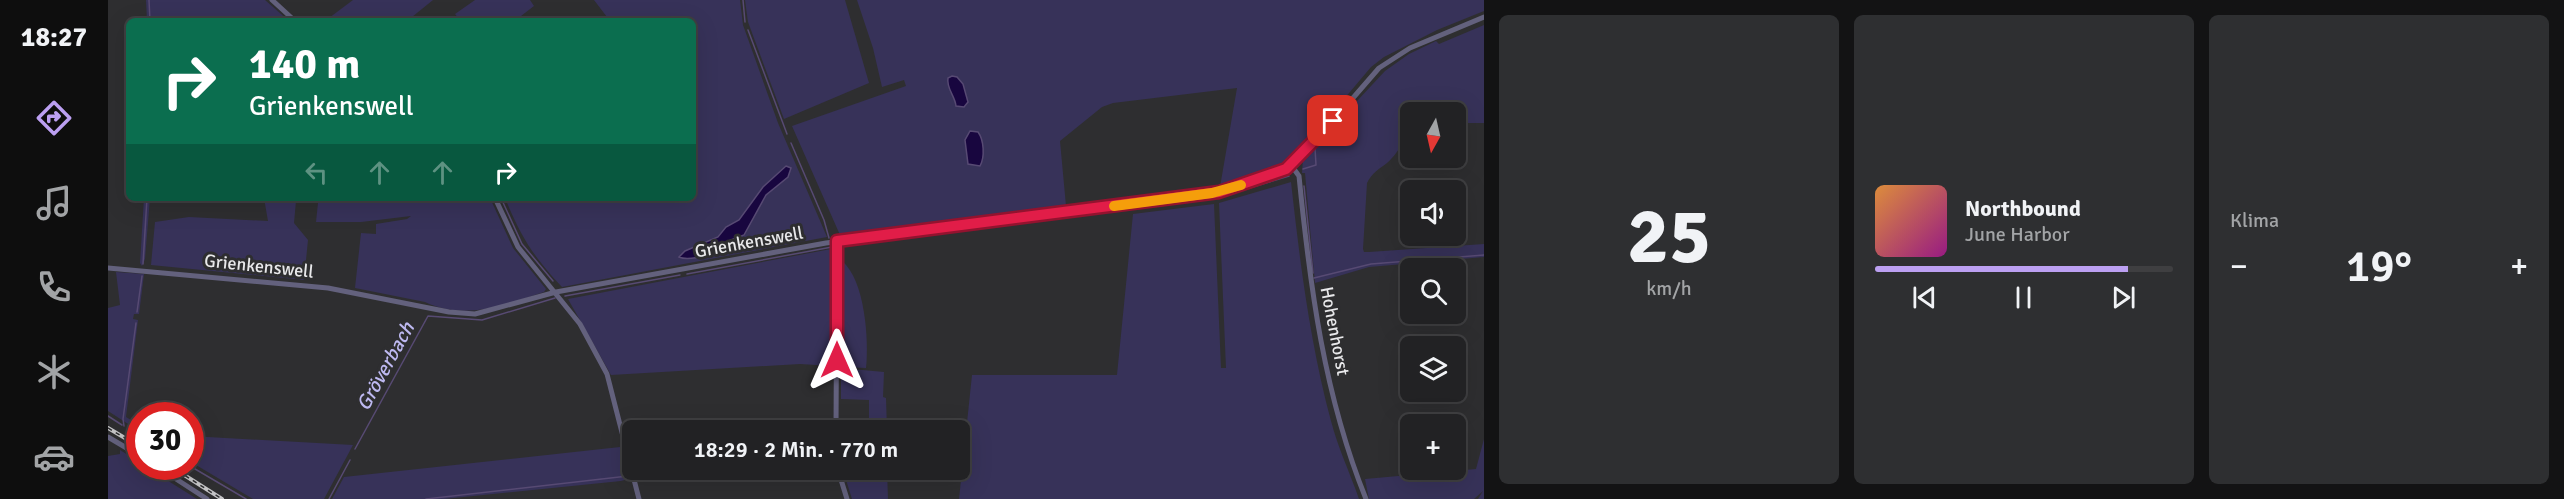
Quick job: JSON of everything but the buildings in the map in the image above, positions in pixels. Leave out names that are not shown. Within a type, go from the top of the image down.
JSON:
[{"type":"street","points":[[272,0],[292,18]]},
{"type":"street","name":"Grienkenswell","points":[[108,268],[328,288],[466,314],[491,312],[556,291],[837,241],[1219,192],[1279,173],[1292,165],[1379,68],[1425,41],[1484,17]]},
{"type":"street","name":"Hohenhorst","points":[[1292,165],[1299,176],[1311,290],[1324,361],[1341,429],[1366,499]]},
{"type":"street","points":[[496,201],[518,247],[556,291],[580,324],[607,374],[639,499]]},
{"type":"street","points":[[836,420],[837,241]]},
{"type":"street","points":[[108,436],[126,447]]},
{"type":"street","points":[[178,480],[207,499]]},
{"type":"street","points":[[841,480],[847,499]]},
{"type":"shaded area","points":[[146,0],[265,0],[286,18],[147,18]]},
{"type":"shaded area","points":[[353,0],[433,0],[411,18],[329,18]]},
{"type":"shaded area","points":[[475,0],[530,0],[534,6],[520,18],[458,18],[455,14]]},
{"type":"shaded area","points":[[594,0],[740,0],[743,25],[778,123],[827,237],[562,287],[529,246],[506,201],[696,201],[696,18],[607,17]]},
{"type":"shaded area","points":[[745,0],[845,0],[869,83],[784,119],[748,22]]},
{"type":"shaded area","points":[[857,0],[1484,0],[1484,11],[1437,30],[1384,57],[1371,67],[1328,118],[1277,168],[1220,187],[1237,88],[1113,103],[1102,107],[1060,141],[1066,206],[840,235],[792,126],[906,86],[904,80],[882,87],[873,48]]},
{"type":"shaded area","points":[[1484,25],[1484,123],[1466,123],[1466,102],[1400,102],[1400,146],[1392,158],[1373,174],[1367,183],[1363,249],[1364,252],[1369,252],[1484,244],[1484,257],[1400,258],[1400,264],[1369,267],[1315,283],[1305,173],[1302,173],[1303,159],[1385,71],[1409,54],[1436,41],[1439,44]]},
{"type":"shaded area","points":[[957,77],[963,84],[968,102],[964,107],[956,106],[949,89],[948,78]]},
{"type":"shaded area","points":[[970,131],[978,132],[982,139],[983,153],[980,166],[968,164],[965,140]]},
{"type":"shaded area","points":[[786,166],[791,168],[788,177],[766,195],[744,235],[728,241],[720,249],[706,255],[691,258],[679,257],[685,251],[718,237],[726,227],[739,220],[763,187]]},
{"type":"shaded area","points":[[1291,182],[1302,273],[1317,362],[1334,431],[1359,499],[959,499],[961,480],[970,480],[970,420],[967,420],[972,375],[1117,375],[1133,214],[1214,204],[1221,368],[1226,368],[1219,203]]},
{"type":"shaded area","points":[[144,201],[150,201],[145,259],[142,266],[140,263]]},
{"type":"shaded area","points":[[265,201],[296,201],[294,223],[308,240],[304,280],[151,265],[155,222],[189,217],[268,221]]},
{"type":"shaded area","points":[[314,201],[491,201],[513,248],[546,289],[544,292],[514,302],[470,311],[440,308],[425,302],[355,288],[361,233],[376,234],[376,224],[407,219],[411,216],[361,222],[316,222],[318,203]]},
{"type":"shaded area","points":[[831,249],[832,366],[800,364],[611,375],[568,299]]},
{"type":"shaded area","points":[[842,261],[856,282],[864,311],[867,342],[866,368],[841,367]]},
{"type":"shaded area","points":[[116,272],[144,274],[139,314],[134,314],[133,319],[138,320],[128,402],[126,402],[126,423],[108,411],[108,308],[120,305]]},
{"type":"shaded area","points":[[841,368],[884,372],[883,397],[886,398],[887,420],[869,420],[869,400],[841,399]]},
{"type":"shaded area","points":[[204,437],[353,445],[324,499],[253,499],[204,470]]},
{"type":"shaded area","points":[[1484,439],[1484,499],[1478,499],[1483,491],[1474,499],[1369,499],[1365,479],[1400,476],[1400,480],[1466,480],[1466,470],[1476,469]]},
{"type":"shaded area","points":[[620,447],[622,480],[624,480],[444,499],[332,499],[344,477]]},
{"type":"shaded area","points":[[120,450],[126,454],[126,480],[167,480],[197,499],[108,499],[108,456],[120,454]]},
{"type":"shaded area","points":[[846,480],[887,480],[888,499],[852,499]]},
{"type":"waterway","name":"Gröverbach","points":[[149,0],[150,18]]},
{"type":"waterway","points":[[743,0],[745,22]]},
{"type":"waterway","points":[[748,30],[787,134]]},
{"type":"waterway","points":[[791,143],[824,220],[829,238]]},
{"type":"waterway","name":"Gröverbach","points":[[1303,169],[1316,165],[1315,148]]},
{"type":"waterway","name":"Gröverbach","points":[[1223,196],[1289,176]]},
{"type":"waterway","points":[[1304,186],[1313,273]]},
{"type":"waterway","name":"Gröverbach","points":[[1029,221],[1211,198]]},
{"type":"waterway","name":"Gröverbach","points":[[143,264],[147,201]]},
{"type":"waterway","points":[[502,201],[522,244],[553,281]]},
{"type":"waterway","name":"Gröverbach","points":[[845,245],[1018,223]]},
{"type":"waterway","name":"Gröverbach","points":[[687,274],[832,247]]},
{"type":"waterway","points":[[1314,278],[1371,264],[1484,255]]},
{"type":"waterway","name":"Gröverbach","points":[[565,296],[680,275]]},
{"type":"waterway","name":"Gröverbach","points":[[137,312],[142,276]]},
{"type":"waterway","name":"Gröverbach","points":[[355,449],[428,316],[482,320],[555,298]]},
{"type":"waterway","name":"Gröverbach","points":[[124,426],[123,419],[136,323]]},
{"type":"waterway","points":[[108,416],[122,425]]},
{"type":"waterway","name":"Gröverbach","points":[[329,499],[350,460]]},
{"type":"waterway","name":"Gröverbach","points":[[204,474],[246,499]]},
{"type":"waterway","points":[[426,499],[622,477]]},
{"type":"railway","points":[[108,428],[126,439]]},
{"type":"railway","points":[[192,480],[222,499]]},
{"type":"slow traffic","points":[[1114,206],[1212,193],[1241,185]]},
{"type":"route","points":[[837,360],[837,241],[1219,192],[1286,169],[1333,121]]}]
